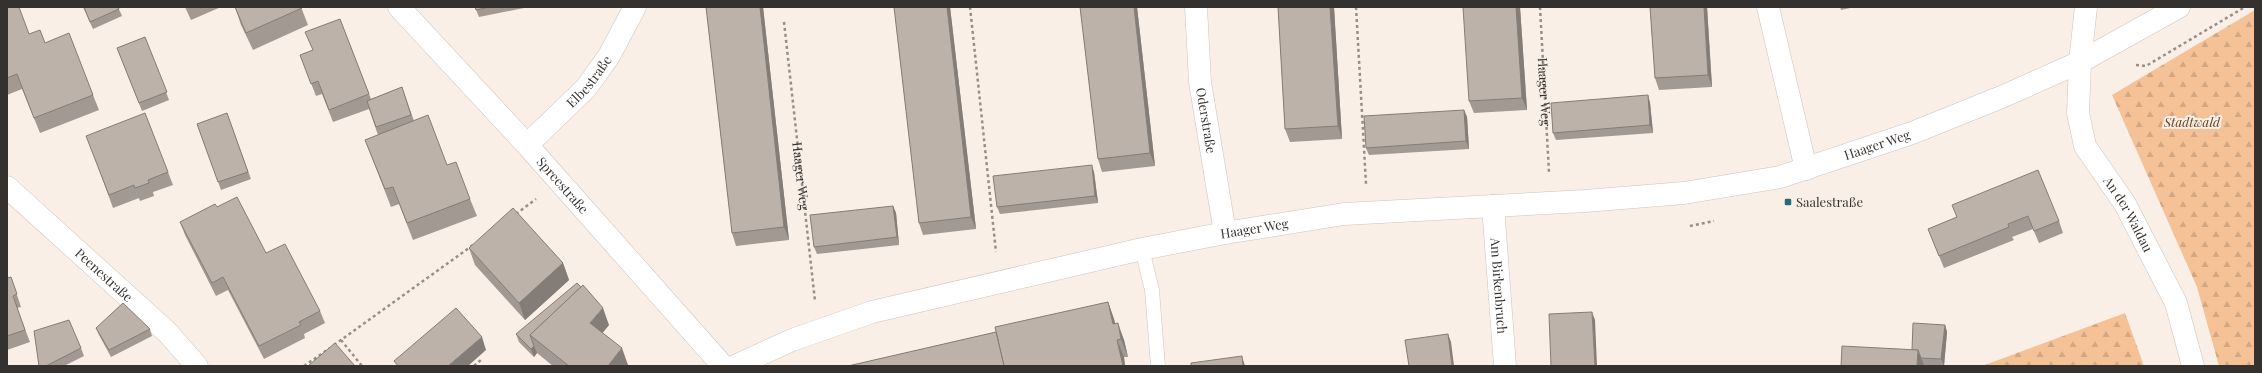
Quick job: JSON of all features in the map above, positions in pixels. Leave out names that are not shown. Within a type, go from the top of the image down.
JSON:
[{"type":"street","name":"Spreestraße","points":[[399,7],[527,145],[723,366]]},
{"type":"street","name":"Elbestraße","points":[[527,145],[586,88],[612,50],[635,7]]},
{"type":"street","name":"Oderstraße","points":[[1196,7],[1200,82],[1225,233]]},
{"type":"street","points":[[1768,7],[1806,169]]},
{"type":"street","name":"An der Waldau","points":[[2086,7],[2080,62],[2078,113],[2085,146],[2125,204],[2176,303],[2193,366]]},
{"type":"street","name":"Haager Weg","points":[[735,366],[792,340],[872,312],[1142,249],[1225,233],[1344,214],[1585,201],[1684,193],[1780,177],[1912,133],[2004,96],[2080,62],[2179,7]]},
{"type":"street","name":"Peenestraße","points":[[7,187],[168,332],[196,366]]},
{"type":"street","name":"Am Birkenbruch","points":[[1493,206],[1505,366]]},
{"type":"lane","points":[[1142,249],[1152,290],[1158,366]]},
{"type":"path","points":[[970,7],[999,282]]},
{"type":"path","points":[[1356,7],[1368,212]]},
{"type":"path","name":"Haager Weg","points":[[1540,7],[1550,202]]},
{"type":"path","name":"Haager Weg","points":[[784,22],[819,331]]},
{"type":"path","points":[[515,214],[560,182]]},
{"type":"path","points":[[1690,226],[1714,221]]},
{"type":"path","points":[[304,366],[476,242]]},
{"type":"path","points":[[341,340],[362,366]]},
{"type":"path","points":[[474,366],[482,359]]},
{"type":"green space","name":"Stadtwald","points":[[2255,10],[2255,366],[2219,366],[2197,287],[2112,95]]},
{"type":"green space","points":[[2125,313],[2144,366],[1982,366]]},
{"type":"building","points":[[7,7],[19,7],[29,34],[40,30],[45,43],[69,33],[93,95],[34,118],[17,74],[7,78]]},
{"type":"building","points":[[84,7],[118,7],[119,9],[90,22]]},
{"type":"building","points":[[235,7],[301,7],[302,8],[246,33]]},
{"type":"building","points":[[475,7],[490,7],[476,10]]},
{"type":"building","points":[[706,7],[760,7],[784,227],[732,233]]},
{"type":"building","points":[[894,7],[947,7],[971,217],[919,223]]},
{"type":"building","points":[[1080,7],[1134,7],[1150,153],[1098,159]]},
{"type":"building","points":[[1278,7],[1330,7],[1338,126],[1285,129]]},
{"type":"building","points":[[1463,7],[1516,7],[1522,98],[1469,101]]},
{"type":"building","points":[[1650,7],[1704,7],[1708,75],[1655,78]]},
{"type":"building","points":[[340,19],[369,94],[329,110],[318,81],[311,84],[300,55],[313,50],[305,32]]},
{"type":"building","points":[[145,37],[167,92],[139,103],[117,48]]},
{"type":"building","points":[[402,87],[411,115],[376,127],[367,101]]},
{"type":"building","points":[[1648,95],[1650,125],[1553,133],[1551,103]]},
{"type":"building","points":[[1464,110],[1466,141],[1366,148],[1364,116]]},
{"type":"building","points":[[145,113],[168,172],[148,180],[149,183],[135,188],[134,185],[109,195],[86,136]]},
{"type":"building","points":[[227,113],[248,172],[218,182],[197,124]]},
{"type":"building","points":[[428,115],[447,165],[456,162],[470,199],[407,223],[393,187],[385,189],[365,140]]},
{"type":"building","points":[[1092,165],[1095,196],[997,207],[993,176]]},
{"type":"building","points":[[2038,170],[2059,221],[2034,231],[2028,216],[2008,224],[2009,227],[1939,256],[1928,229],[1957,217],[1952,205]]},
{"type":"building","points":[[237,197],[266,253],[285,244],[320,311],[299,322],[301,325],[259,346],[223,277],[212,283],[180,222],[215,204],[217,207]]},
{"type":"building","points":[[893,206],[897,237],[814,247],[810,215]]},
{"type":"building","points":[[513,208],[563,263],[519,303],[469,248]]},
{"type":"building","points":[[11,277],[17,294],[13,296],[25,330],[7,336],[7,278]]},
{"type":"building","points":[[577,283],[581,287],[530,335],[534,346],[531,349],[516,334]]},
{"type":"building","points":[[583,285],[603,308],[590,323],[622,348],[608,366],[569,366],[530,335]]},
{"type":"building","points":[[1108,302],[1113,324],[1118,323],[1121,339],[1117,340],[1123,366],[1004,366],[995,327]]},
{"type":"building","points":[[123,303],[150,329],[109,350],[96,328]]},
{"type":"building","points":[[456,308],[482,337],[448,366],[398,366],[394,361]]},
{"type":"building","points":[[1592,312],[1595,366],[1551,366],[1549,314]]},
{"type":"building","points":[[69,320],[81,348],[46,366],[39,366],[34,331]]},
{"type":"building","points":[[1913,323],[1945,325],[1941,359],[1921,358],[1918,350],[1912,350]]},
{"type":"building","points":[[996,332],[1004,366],[848,366]]},
{"type":"building","points":[[1448,334],[1452,366],[1409,366],[1405,340]]},
{"type":"building","points":[[335,343],[355,366],[308,366]]},
{"type":"building","points":[[1842,346],[1918,350],[1917,366],[1841,366]]},
{"type":"building","points":[[1242,356],[1243,366],[1191,366],[1191,363]]},
{"type":"place","name":"Saalestraße","points":[[1788,202]]}]
